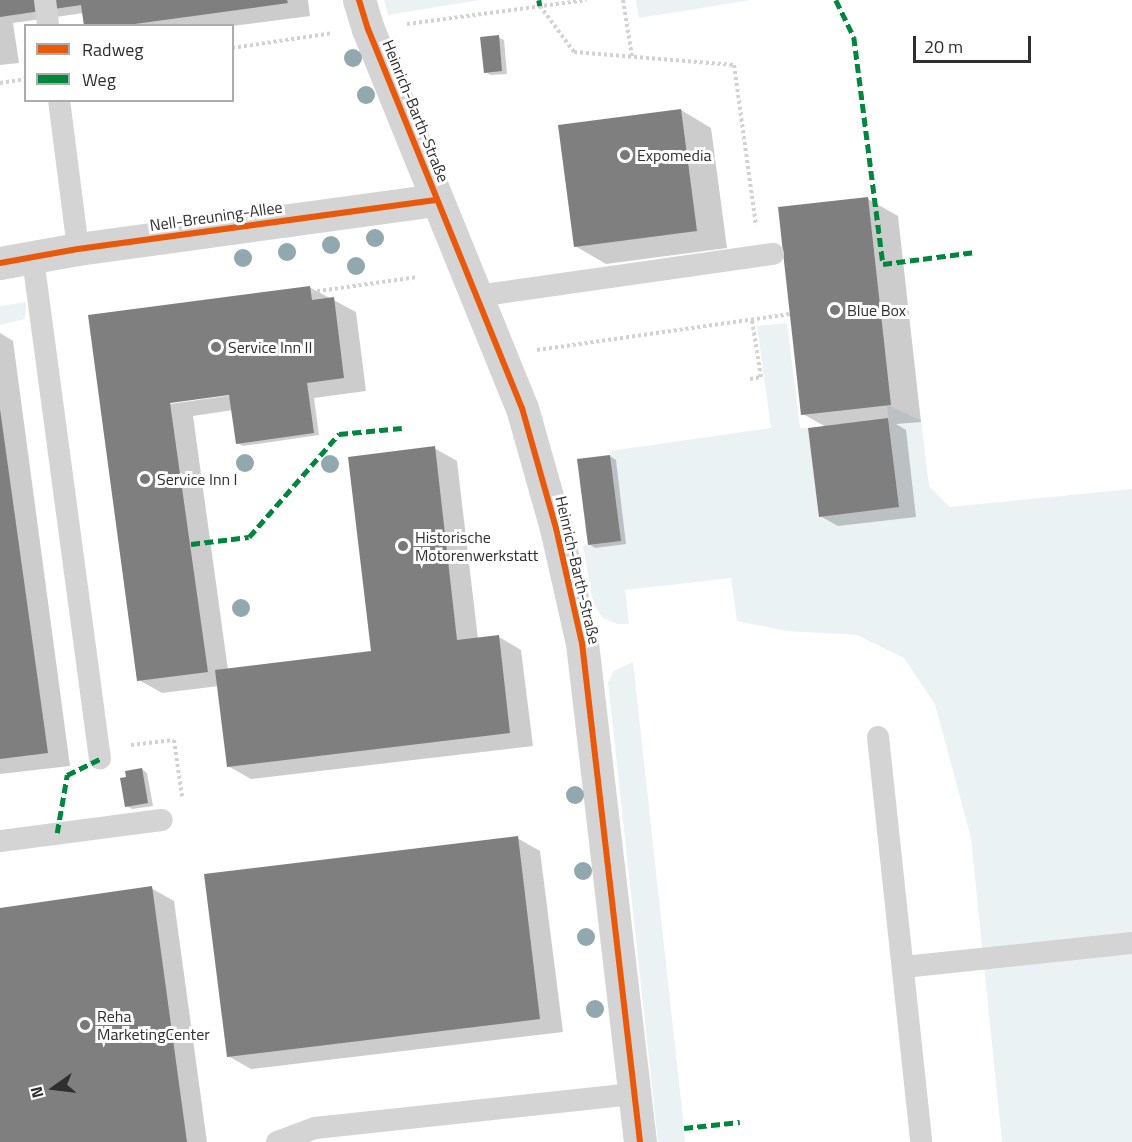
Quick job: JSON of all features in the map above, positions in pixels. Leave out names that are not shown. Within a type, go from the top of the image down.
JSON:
[{"type":"street","name":"Heinrich-Barth-Straße","points":[[359,0],[436,200],[522,408],[556,528],[582,643],[640,1142]]},
{"type":"street","name":"Nell-Breuning-Allee","points":[[0,263],[33,259],[78,249],[436,200]]},
{"type":"lane","points":[[45,0],[48,24]]},
{"type":"lane","points":[[59,102],[78,249]]},
{"type":"lane","points":[[477,296],[773,254]]},
{"type":"lane","points":[[33,259],[99,754]]},
{"type":"lane","points":[[878,737],[921,1142]]},
{"type":"lane","points":[[0,841],[162,820]]},
{"type":"lane","points":[[904,967],[1132,943]]},
{"type":"lane","points":[[277,1142],[315,1128],[635,1094]]},
{"type":"path","points":[[402,24],[586,0]]},
{"type":"path","points":[[623,0],[632,56]]},
{"type":"path","points":[[540,6],[574,52],[734,64],[757,231]]},
{"type":"path","points":[[234,48],[343,32]]},
{"type":"path","points":[[0,82],[24,79]]},
{"type":"path","points":[[311,292],[418,277]]},
{"type":"path","points":[[501,355],[790,314]]},
{"type":"path","points":[[750,379],[761,377],[752,320]]},
{"type":"path","points":[[99,754],[174,740],[183,803]]},
{"type":"shaded area","points":[[384,0],[479,0],[388,15]]},
{"type":"shaded area","points":[[636,0],[751,0],[639,18]]},
{"type":"shaded area","points":[[26,302],[25,319],[0,325],[0,306]]},
{"type":"shaded area","points":[[787,323],[800,428],[808,428],[819,517],[899,507],[887,405],[921,420],[929,486],[950,507],[1132,489],[1132,1142],[1002,1142],[971,838],[935,704],[904,658],[857,635],[787,631],[737,621],[731,578],[625,590],[629,624],[617,624],[603,618],[593,603],[583,546],[621,541],[610,451],[771,428],[757,326]]},
{"type":"shaded area","points":[[633,662],[685,1142],[658,1142],[608,682],[614,671]]},
{"type":"building","points":[[0,0],[287,0],[288,3],[135,24],[84,24],[81,5],[0,17]]},
{"type":"building","points":[[499,35],[502,71],[484,73],[480,37]]},
{"type":"building","name":"Expomedia","points":[[681,109],[697,231],[574,247],[558,125]]},
{"type":"building","name":"Blue Box","points":[[868,197],[891,405],[801,415],[778,207]]},
{"type":"building","points":[[310,286],[312,300],[334,297],[344,378],[307,383],[314,433],[236,444],[229,395],[170,403],[208,672],[137,681],[88,315]]},
{"type":"building","points":[[0,409],[48,753],[0,759]]},
{"type":"building","points":[[888,418],[899,507],[819,517],[808,428]]},
{"type":"building","name":"Historische Motorenwerkstatt","points":[[435,446],[457,640],[499,635],[510,733],[227,767],[215,670],[371,651],[348,457]]},
{"type":"building","points":[[610,455],[621,541],[588,545],[577,459]]},
{"type":"building","points":[[142,768],[148,803],[125,807],[120,778],[126,777],[125,771]]},
{"type":"building","points":[[518,836],[540,1019],[227,1057],[204,874]]},
{"type":"building","name":"Reha MarketingCenter","points":[[152,886],[187,1142],[0,1142],[0,908]]},
{"type":"marked path","points":[[539,0],[540,6]]},
{"type":"marked path","points":[[836,0],[854,37],[883,264],[975,252]]},
{"type":"marked path","points":[[191,544],[249,537],[339,434],[402,428]]},
{"type":"marked path","points":[[57,833],[67,775],[100,759]]},
{"type":"marked path","points":[[684,1128],[740,1122]]},
{"type":"cycle path","points":[[359,0],[368,29],[522,408],[556,528],[582,643],[640,1142]]},
{"type":"cycle path","points":[[0,263],[78,249],[436,200]]},
{"type":"place","name":"Expomedia","points":[[625,155]]},
{"type":"place","name":"Blue Box","points":[[835,310]]},
{"type":"place","name":"Service Inn II","points":[[216,347]]},
{"type":"place","name":"Service Inn I","points":[[145,479]]},
{"type":"place","name":"Historische Motorenwerkstatt","points":[[403,546]]},
{"type":"place","name":"Reha MarketingCenter","points":[[85,1025]]}]
